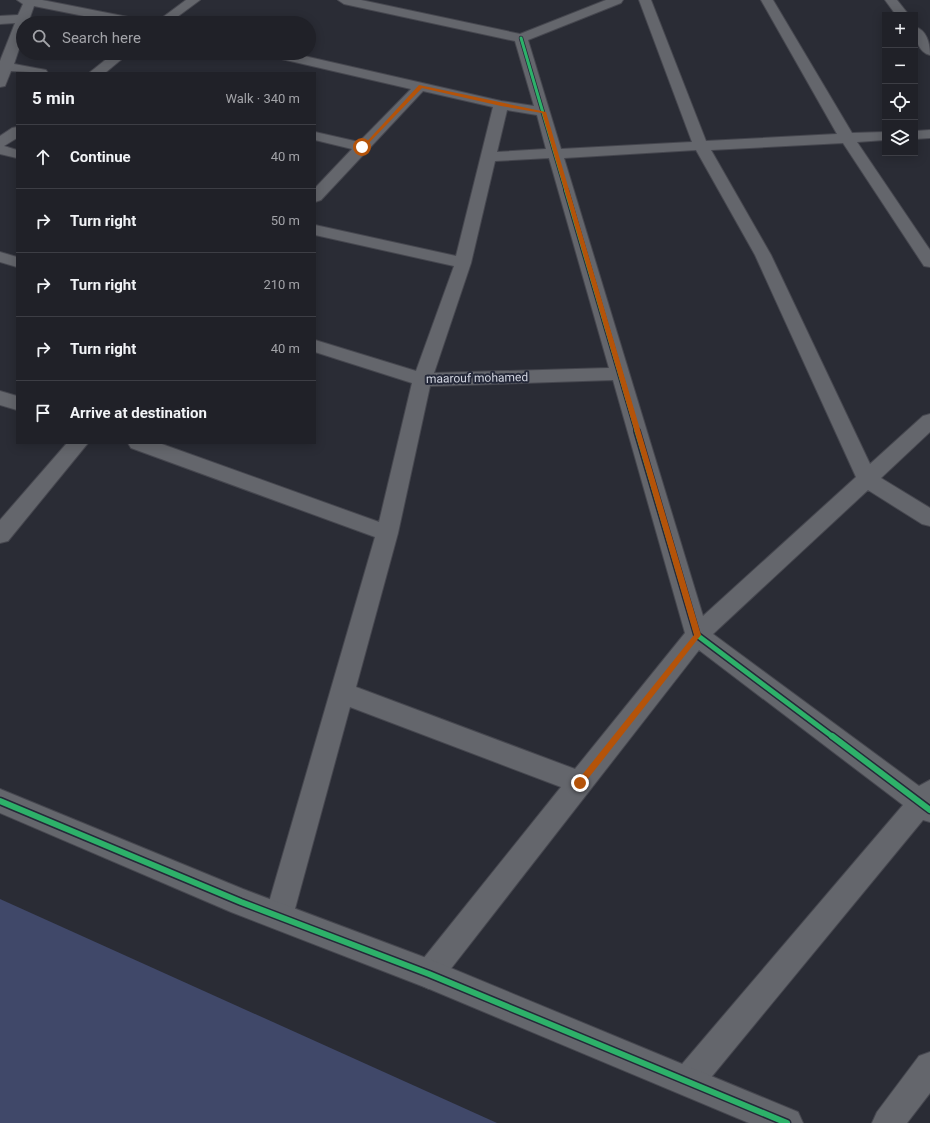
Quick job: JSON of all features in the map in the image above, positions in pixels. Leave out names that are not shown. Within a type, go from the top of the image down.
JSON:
[{"type":"street","points":[[23,16],[27,0],[104,16]]},
{"type":"street","points":[[171,16],[194,0]]},
{"type":"street","points":[[344,0],[521,38],[617,0]]},
{"type":"street","points":[[644,0],[701,146],[763,255],[867,479],[930,518]]},
{"type":"street","points":[[767,0],[847,138],[930,262]]},
{"type":"street","points":[[891,0],[901,12]]},
{"type":"street","points":[[0,20],[16,19]]},
{"type":"street","points":[[0,83],[3,65],[16,34]]},
{"type":"street","points":[[918,35],[930,51]]},
{"type":"street","points":[[521,38],[697,635],[927,801],[688,1081]]},
{"type":"street","points":[[97,72],[113,60]]},
{"type":"street","points":[[304,60],[501,105],[544,112]]},
{"type":"street","points":[[3,65],[36,72]]},
{"type":"street","points":[[316,196],[421,86]]},
{"type":"street","points":[[279,916],[387,533],[422,380],[463,263],[501,105]]},
{"type":"street","points":[[0,143],[16,132]]},
{"type":"street","points":[[918,135],[930,134]]},
{"type":"street","points":[[316,136],[362,147]]},
{"type":"street","points":[[489,157],[882,136]]},
{"type":"street","points":[[0,150],[16,154]]},
{"type":"street","points":[[316,230],[463,263]]},
{"type":"street","points":[[0,257],[16,262]]},
{"type":"street","name":"maarouf mohamed","points":[[316,346],[422,380],[620,374]]},
{"type":"street","points":[[0,398],[16,403]]},
{"type":"street","points":[[429,974],[697,635],[930,421]]},
{"type":"street","points":[[0,535],[77,444]]},
{"type":"street","points":[[141,444],[387,533]]},
{"type":"street","points":[[342,693],[580,783]]},
{"type":"street","points":[[0,801],[279,916],[429,974],[787,1123]]},
{"type":"street","points":[[888,1123],[930,1067]]},
{"type":"shaded area","points":[[0,899],[497,1123],[0,1123]]},
{"type":"cycle path","points":[[521,38],[697,635],[930,810]]},
{"type":"cycle path","points":[[0,801],[241,902],[429,974],[787,1123]]},
{"type":"route","points":[[362,147],[421,86],[501,105],[544,112],[697,635],[580,783]]}]
